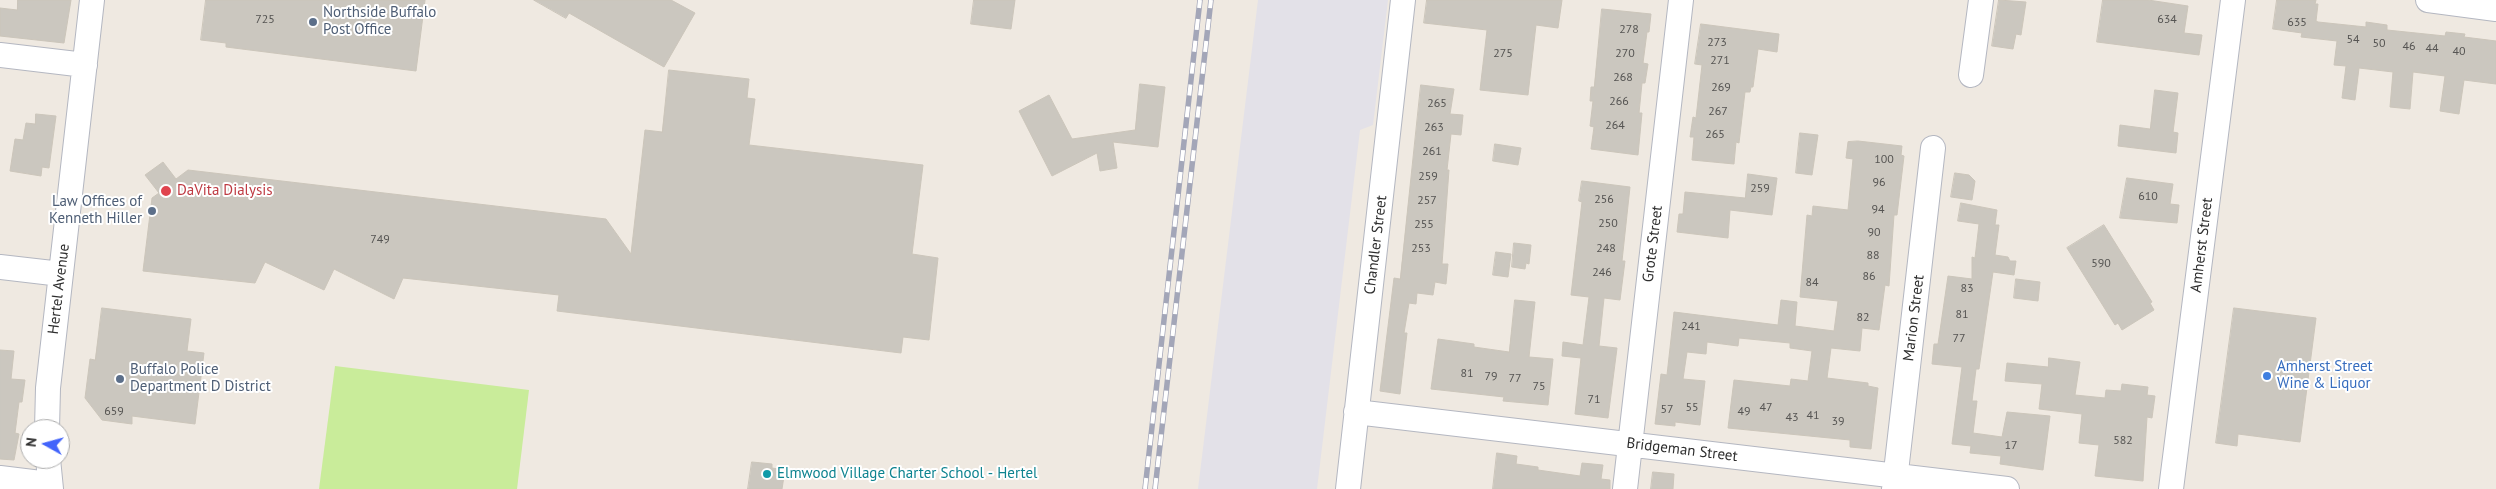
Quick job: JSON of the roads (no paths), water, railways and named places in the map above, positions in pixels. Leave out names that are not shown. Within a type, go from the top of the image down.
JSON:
[{"type":"street","name":"Hertel Avenue","points":[[47,419],[48,388],[92,0]]},
{"type":"street","name":"Chandler Street","points":[[1348,489],[1403,0]]},
{"type":"street","name":"Grote Street","points":[[1625,489],[1681,0]]},
{"type":"street","points":[[1971,75],[1981,0]]},
{"type":"street","name":"Amherst Street","points":[[2171,489],[2233,0]]},
{"type":"street","points":[[2428,0],[2455,2],[2496,9]]},
{"type":"street","points":[[0,55],[84,65]]},
{"type":"street","name":"Marion Street","points":[[1895,483],[1933,148]]},
{"type":"street","points":[[0,267],[61,274]]},
{"type":"street","name":"Bridgeman Street","points":[[1356,412],[1630,444],[1895,483],[2007,489]]},
{"type":"street","points":[[0,478],[50,486],[49,469]]},
{"type":"railway","points":[[1145,489],[1200,0]]},
{"type":"railway","points":[[1155,489],[1211,0]]},
{"type":"place","name":"Northside Buffalo Post Office","points":[[313,22]]},
{"type":"place","name":"DaVita Dialysis","points":[[166,191]]},
{"type":"place","name":"Law Offices of Kenneth Hiller","points":[[152,211]]},
{"type":"place","name":"Amherst Street Wine & Liquor","points":[[2267,376]]},
{"type":"place","name":"Buffalo Police Department D District","points":[[120,379]]},
{"type":"place","name":"Elmwood Village Charter School - Hertel","points":[[767,474]]}]
